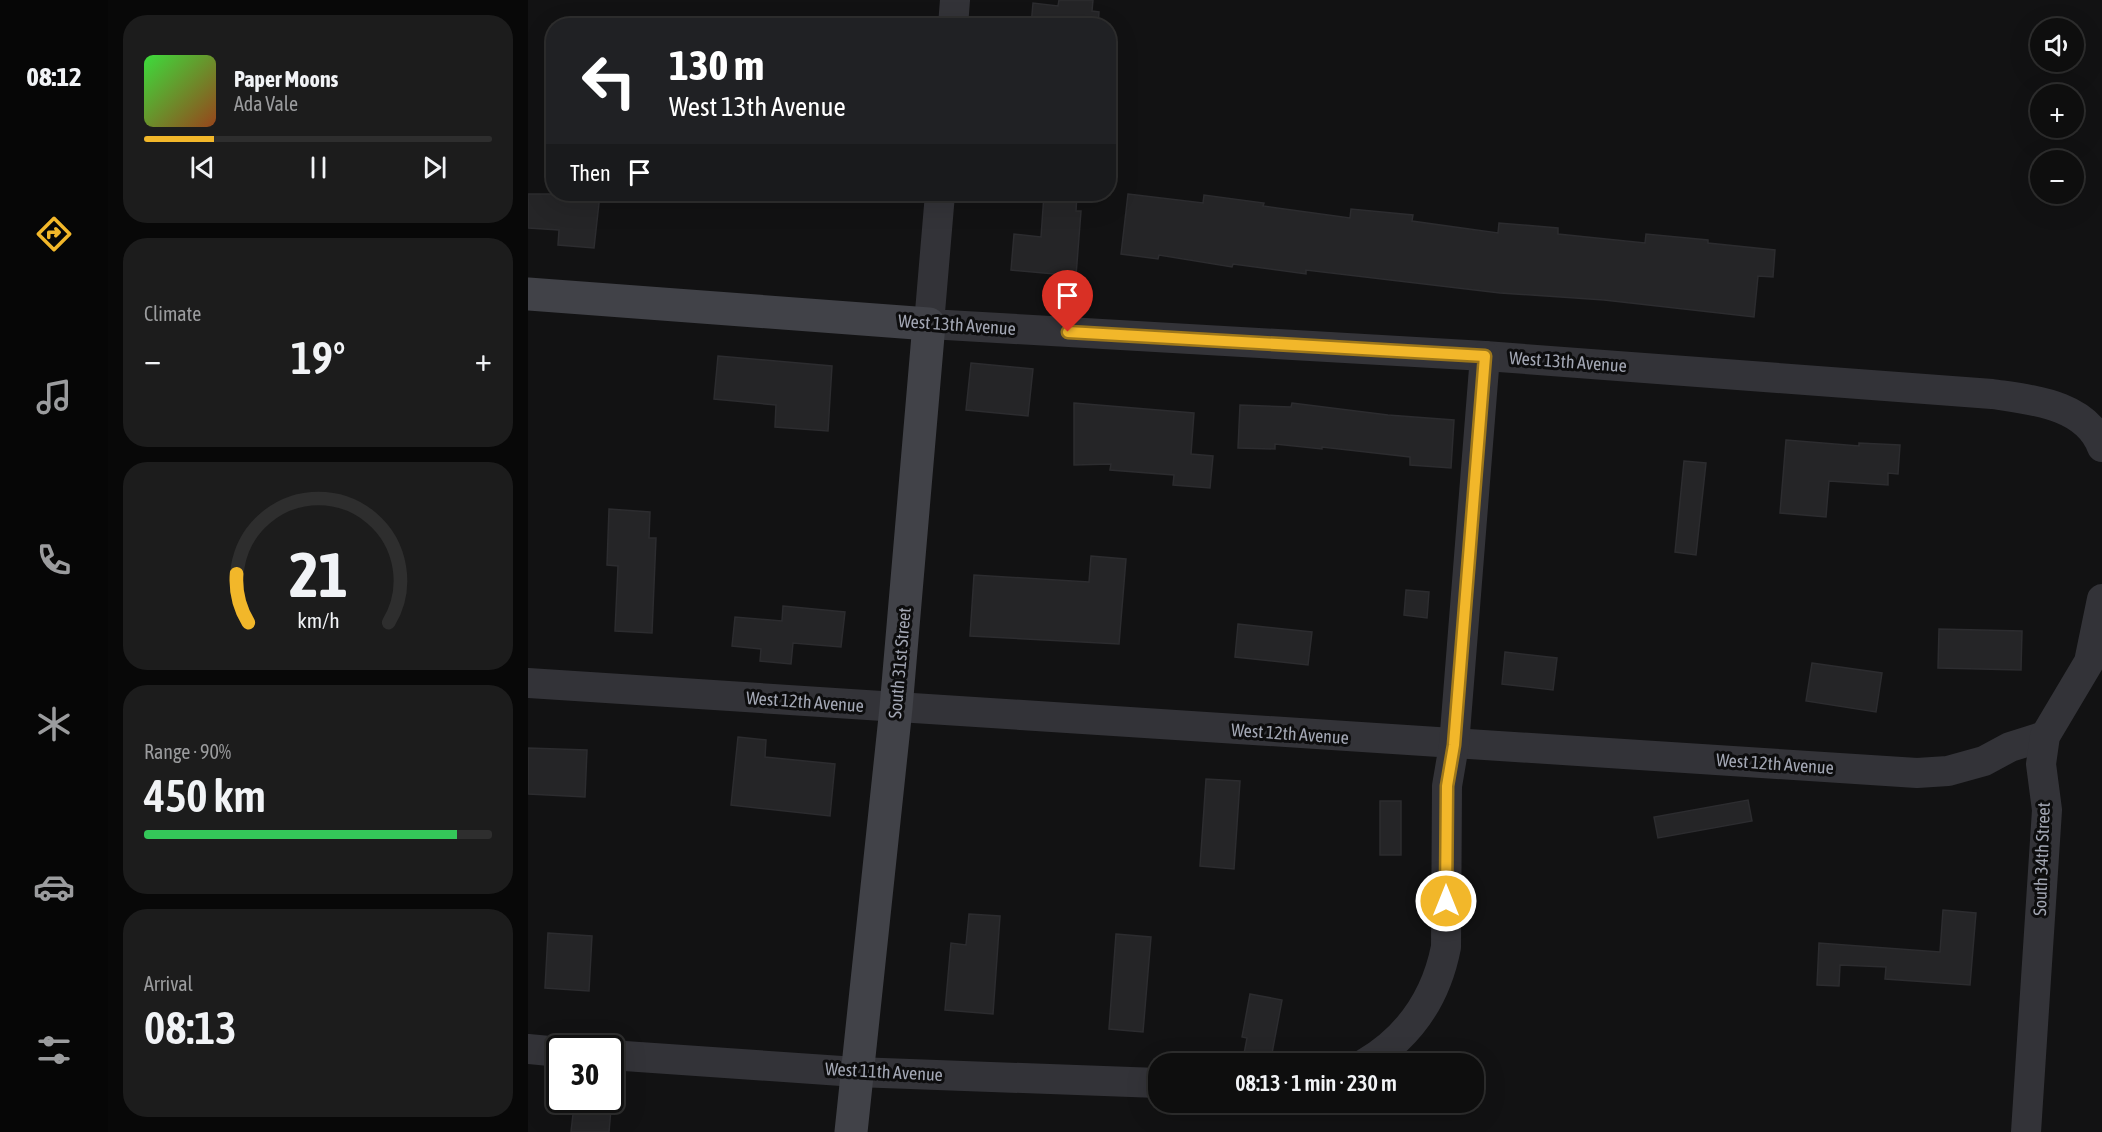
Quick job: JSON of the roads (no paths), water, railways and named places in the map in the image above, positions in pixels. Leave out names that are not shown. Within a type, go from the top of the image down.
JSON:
[{"type":"street","points":[[954,18],[956,0]]},
{"type":"street","name":"South 31st Street","points":[[851,1132],[896,708],[939,201]]},
{"type":"street","name":"West 13th Avenue","points":[[528,294],[929,324],[1485,356],[1992,394],[2044,402],[2067,411],[2099,439]]},
{"type":"street","points":[[1382,1053],[1419,1017],[1441,972],[1446,947],[1447,786],[1454,745],[1485,356]]},
{"type":"street","name":"South 34th Street","points":[[2026,1132],[2047,810],[2042,764],[2045,736],[2089,662],[2102,598]]},
{"type":"street","name":"West 12th Avenue","points":[[528,683],[1454,745],[1917,773],[1948,771],[1984,761],[2010,747],[2045,736]]},
{"type":"street","points":[[528,1049],[546,1051]]},
{"type":"street","name":"West 11th Avenue","points":[[624,1056],[856,1072],[1148,1083]]}]
